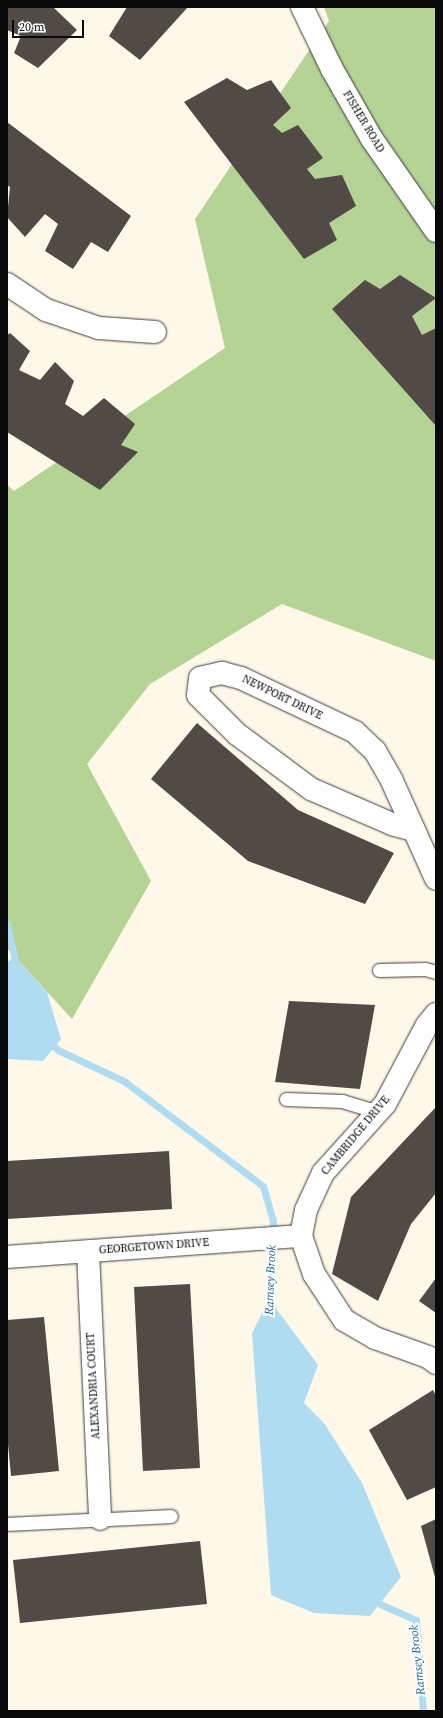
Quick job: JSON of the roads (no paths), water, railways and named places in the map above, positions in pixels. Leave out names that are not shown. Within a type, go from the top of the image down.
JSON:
[{"type":"street","name":"FISHER ROAD","points":[[302,7],[332,69],[372,139],[436,231]]},
{"type":"street","points":[[7,284],[46,310],[99,328],[155,332]]},
{"type":"street","name":"NEWPORT DRIVE","points":[[414,830],[392,824],[311,788],[237,734],[198,695],[200,678],[222,673],[241,678],[355,732],[375,751],[414,830],[436,878]]},
{"type":"street","name":"CAMBRIDGE DRIVE","points":[[436,1014],[427,1025],[385,1104],[324,1173],[306,1210],[301,1236],[314,1274],[344,1320],[375,1338],[428,1357],[436,1363]]},
{"type":"street","name":"GEORGETOWN DRIVE","points":[[7,1257],[301,1236]]},
{"type":"street","name":"ALEXANDRIA COURT","points":[[88,1252],[100,1519]]},
{"type":"lane","points":[[379,970],[425,969],[436,972]]},
{"type":"lane","points":[[286,1099],[342,1101],[377,1112]]},
{"type":"lane","points":[[7,1524],[171,1516]]},
{"type":"water","points":[[14,956],[47,992],[61,1039],[43,1061],[7,1059],[7,963]]},
{"type":"water","points":[[269,1299],[318,1365],[304,1403],[324,1423],[362,1483],[401,1577],[370,1616],[314,1613],[271,1595],[252,1333]]},
{"type":"waterway","name":"Ramsey Brook","points":[[7,924],[16,965]]},
{"type":"waterway","name":"Ramsey Brook","points":[[49,1041],[58,1050],[124,1081],[263,1186],[273,1220],[269,1311]]},
{"type":"waterway","name":"Ramsey Brook","points":[[374,1597],[380,1604],[416,1620],[423,1711]]}]
